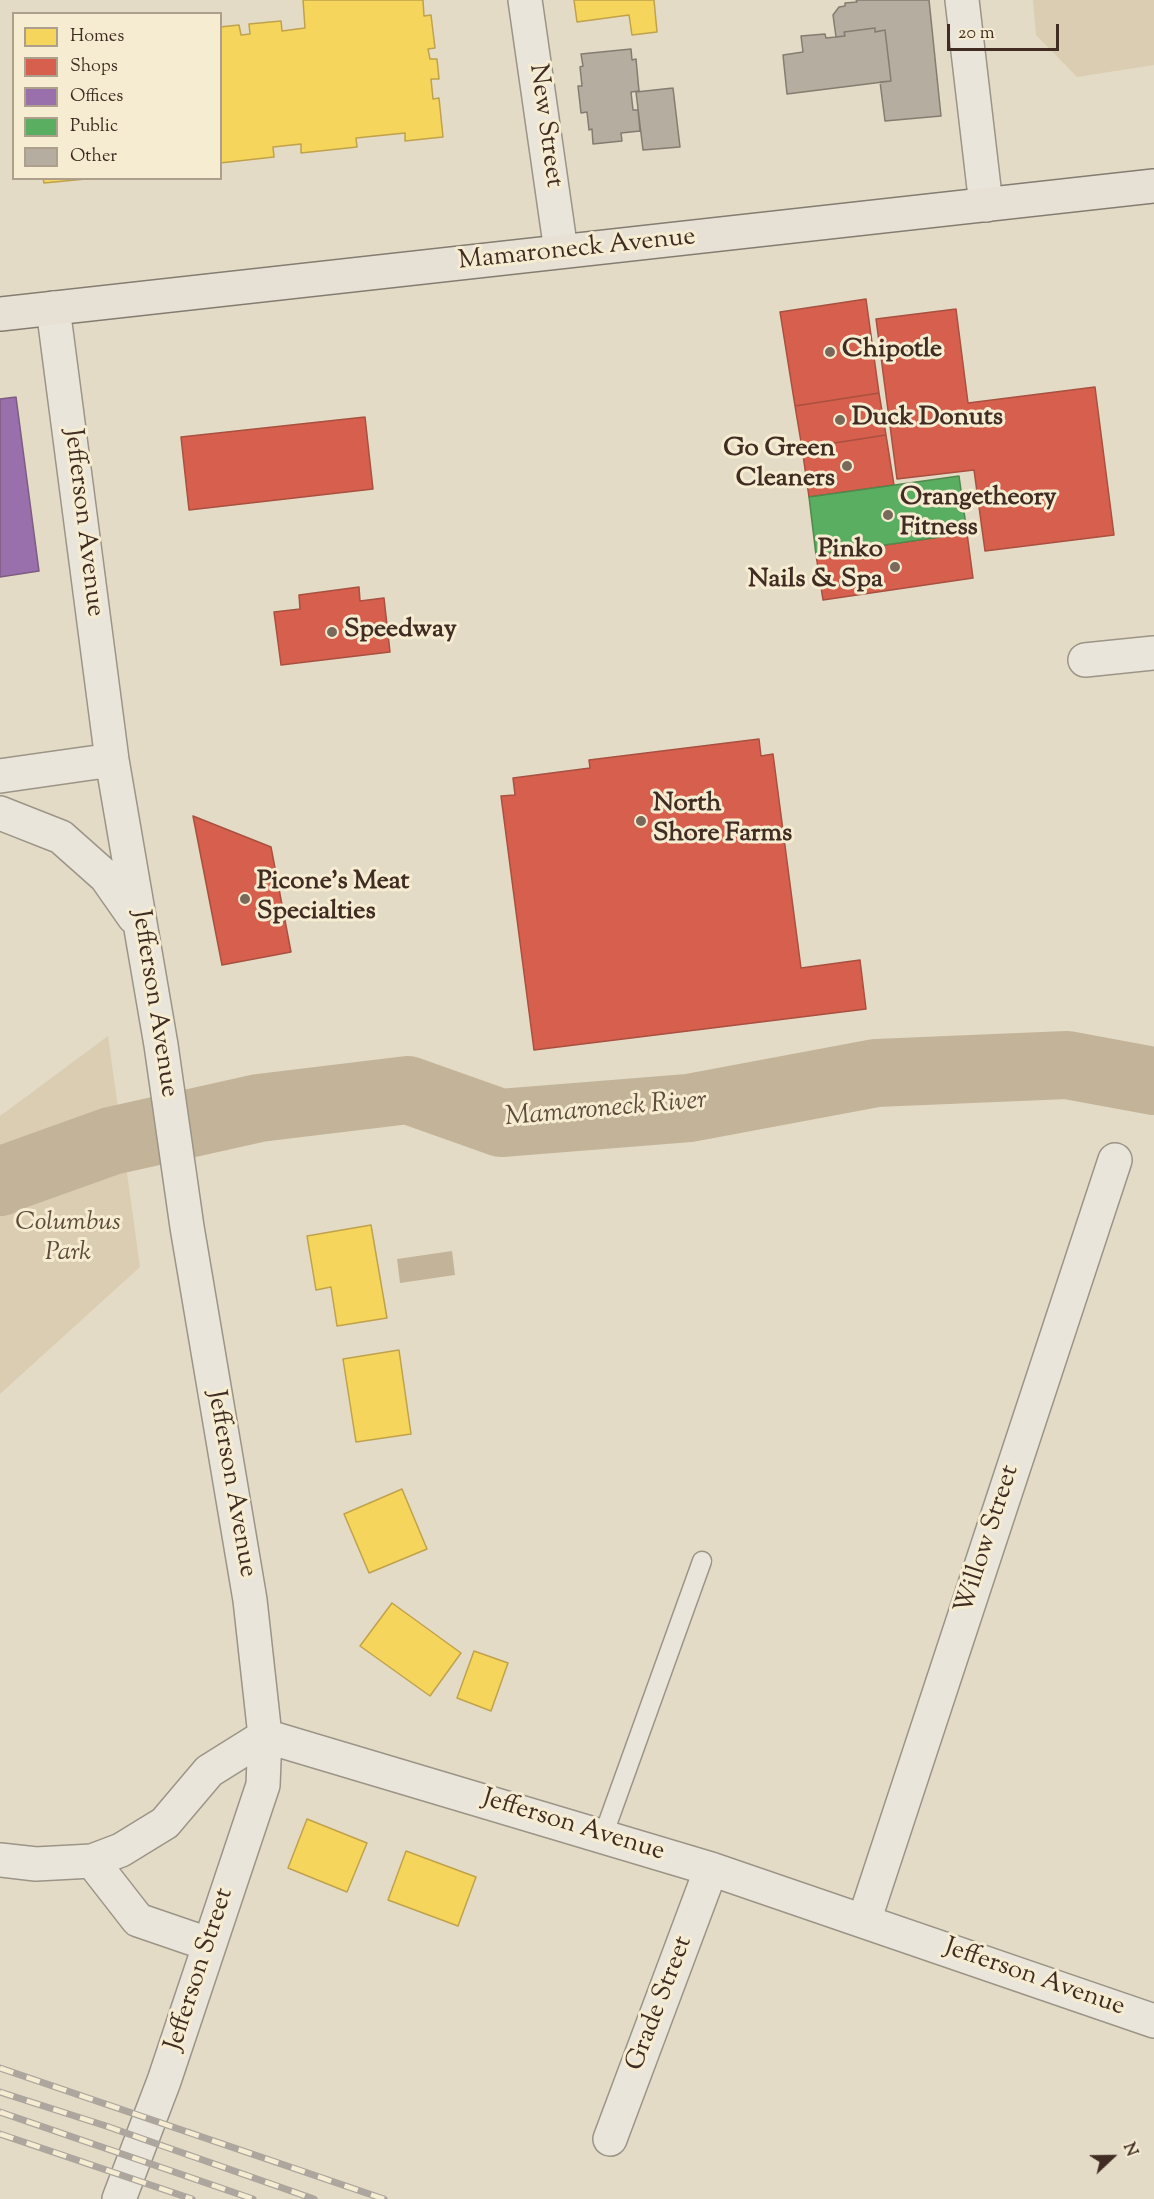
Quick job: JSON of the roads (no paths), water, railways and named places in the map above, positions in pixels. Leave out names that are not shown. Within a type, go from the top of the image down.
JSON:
[{"type":"main road","name":"Mamaroneck Avenue","points":[[0,314],[1154,186]]},
{"type":"street","name":"New Street","points":[[525,0],[561,251]]},
{"type":"street","points":[[962,0],[986,205]]},
{"type":"street","name":"Jefferson Avenue","points":[[53,308],[112,760],[161,1045],[187,1227],[250,1600],[265,1736],[711,1869],[1154,2021]]},
{"type":"street","points":[[1085,660],[1154,653]]},
{"type":"street","points":[[0,776],[112,760]]},
{"type":"street","points":[[0,813],[61,837],[106,877],[141,927]]},
{"type":"street","name":"Willow Street","points":[[864,1921],[1115,1160]]},
{"type":"street","points":[[0,1860],[36,1864],[92,1861],[122,1850],[165,1823],[209,1771],[265,1736]]},
{"type":"street","name":"Jefferson Street","points":[[119,2199],[164,2082],[208,1944],[263,1785],[265,1736]]},
{"type":"street","points":[[92,1861],[138,1920],[208,1944]]},
{"type":"street","name":"Grade Street","points":[[610,2139],[711,1869]]},
{"type":"lane","points":[[603,1836],[702,1561]]},
{"type":"waterway","name":"Mamaroneck River","points":[[0,1182],[111,1141],[259,1108],[408,1090],[501,1123],[689,1108],[876,1073],[1067,1065],[1154,1081]]},
{"type":"railway","points":[[0,2068],[384,2199]]},
{"type":"railway","points":[[0,2092],[106,2126],[314,2199]]},
{"type":"railway","points":[[0,2112],[253,2199]]},
{"type":"railway","points":[[0,2134],[192,2199]]},
{"type":"place","name":"Chipotle","points":[[830,352]]},
{"type":"place","name":"Duck Donuts","points":[[840,420]]},
{"type":"place","name":"Go Green Cleaners","points":[[847,466]]},
{"type":"place","name":"Orangetheory Fitness","points":[[888,515]]},
{"type":"place","name":"Pinko Nails & Spa","points":[[895,567]]},
{"type":"place","name":"Speedway","points":[[332,632]]},
{"type":"place","name":"North Shore Farms","points":[[641,821]]},
{"type":"place","name":"Picone's Meat Specialties","points":[[245,899]]},
{"type":"park label","name":"Columbus Park","points":[[68,1240]]}]
